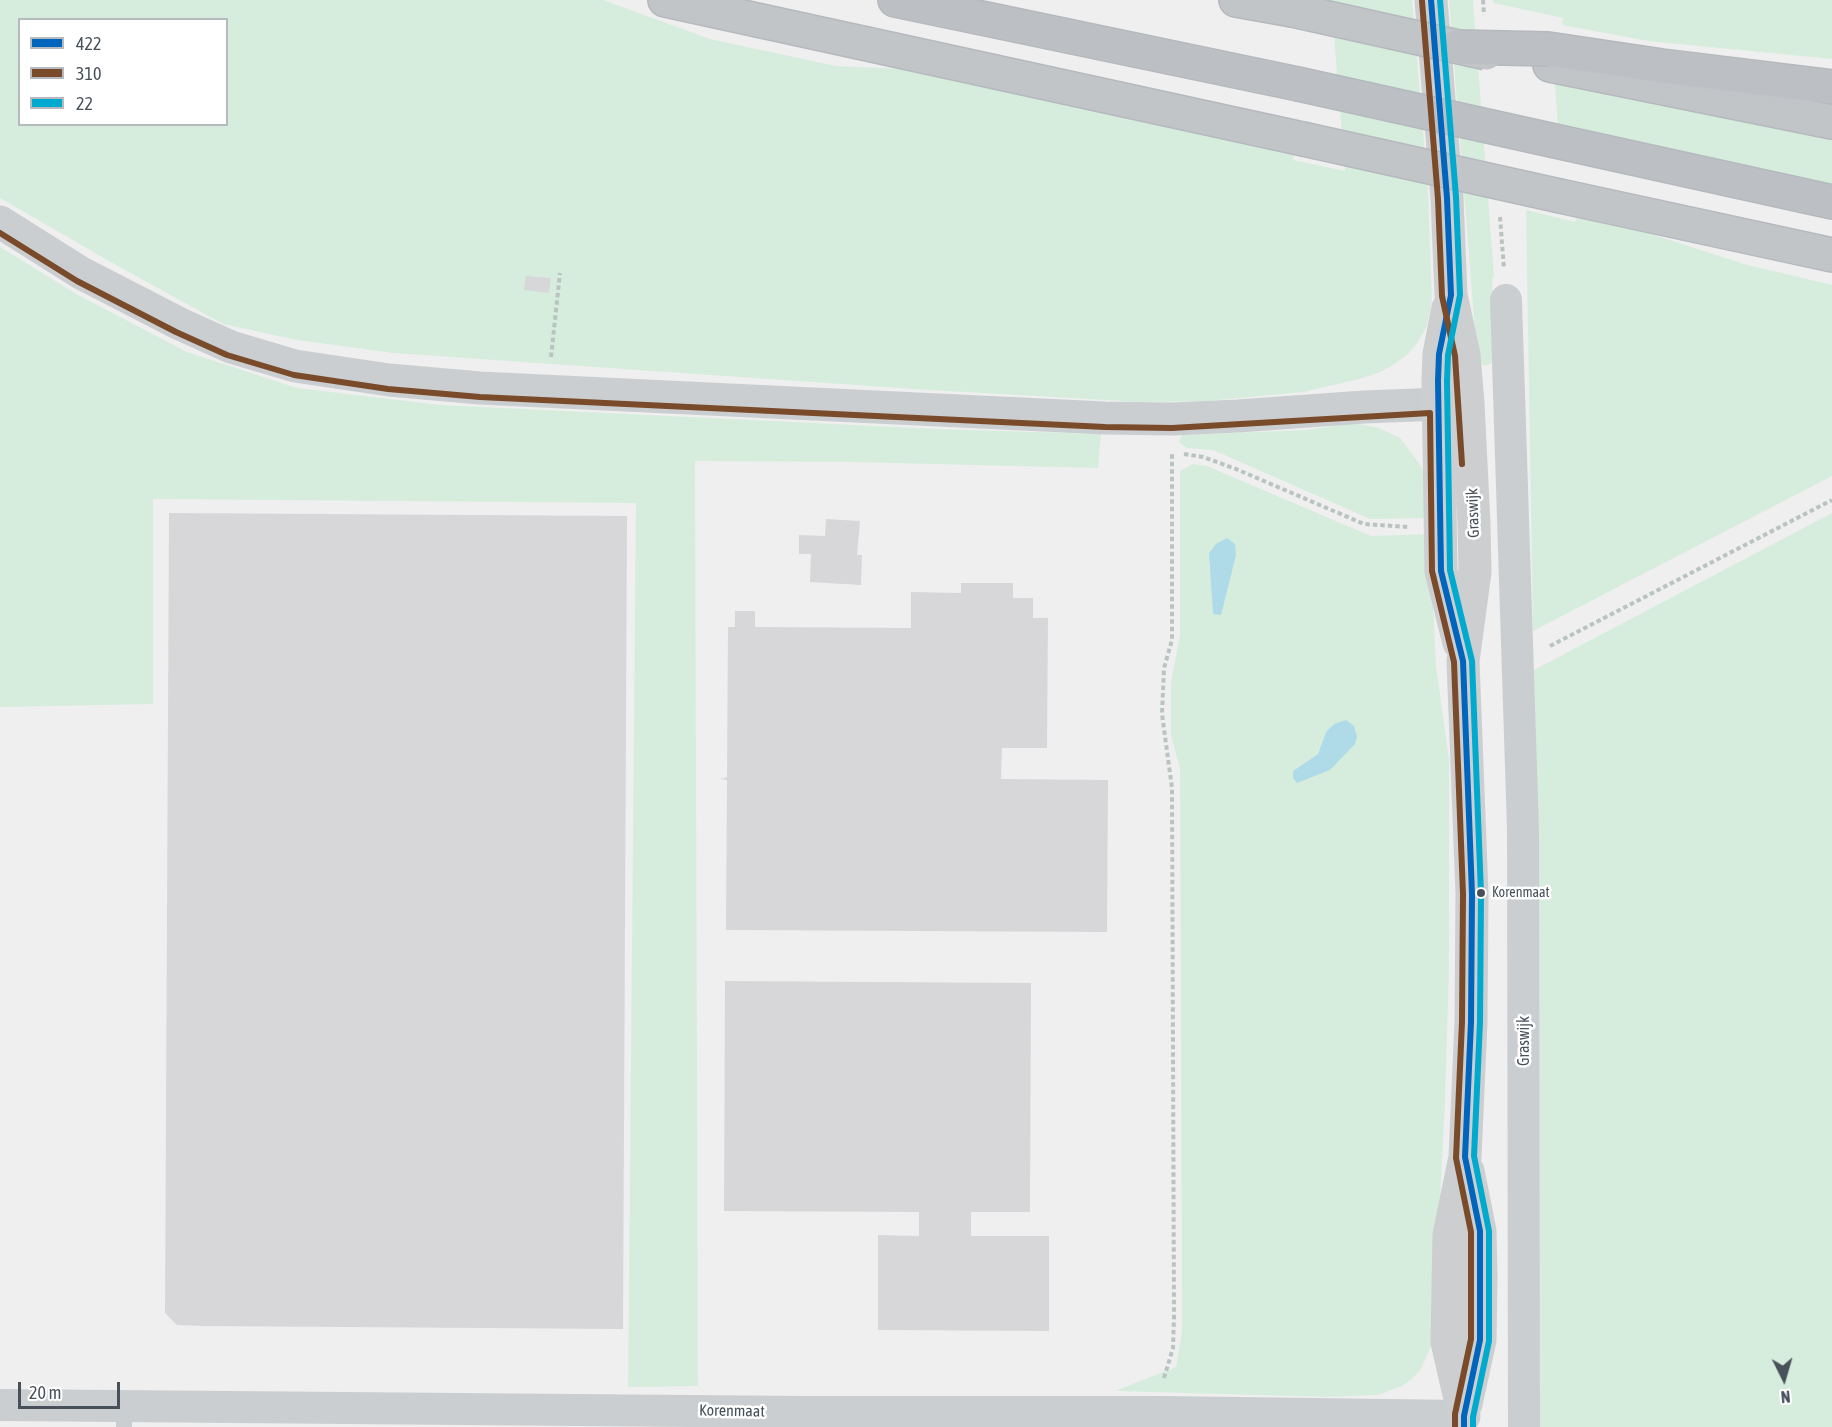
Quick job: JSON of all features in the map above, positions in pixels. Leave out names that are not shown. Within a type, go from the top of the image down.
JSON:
[{"type":"highway","points":[[665,0],[1832,255]]},
{"type":"highway","points":[[895,0],[1298,84],[1832,202]]},
{"type":"highway","points":[[1236,0],[1292,10],[1458,47],[1695,70],[1832,87]]},
{"type":"highway","points":[[1549,57],[1832,122]]},
{"type":"main road","name":"Graswijk","points":[[1431,0],[1447,198],[1451,295],[1439,354],[1454,404],[1475,572],[1463,661],[1472,894],[1471,1022],[1466,1157],[1480,1231],[1481,1276],[1480,1340],[1464,1421]]},
{"type":"main road","name":"Graswijk","points":[[1454,404],[1441,526],[1441,571],[1463,661]]},
{"type":"street","points":[[0,222],[81,273],[180,324],[231,347],[295,366],[389,380],[480,388],[1105,418],[1227,417],[1364,407],[1454,404]]},
{"type":"street","name":"Graswijk","points":[[1506,300],[1523,830],[1524,1427]]},
{"type":"street","name":"Korenmaat","points":[[0,1404],[124,1416],[723,1419],[1164,1412],[1464,1421]]},
{"type":"path","points":[[548,391],[560,273]]},
{"type":"path","points":[[1164,1412],[1164,1379],[1173,1347],[1174,1317],[1172,788],[1162,714],[1164,668],[1172,640],[1172,453],[1203,457],[1236,469],[1364,524],[1393,527],[1441,526]]},
{"type":"path","points":[[1517,654],[1545,649],[1832,500]]},
{"type":"green space","points":[[0,0],[603,0],[710,39],[836,66],[930,70],[1294,153],[1293,160],[1345,171],[1331,0],[1412,0],[1428,190],[1432,302],[1427,326],[1407,355],[1380,372],[1304,392],[1206,401],[1140,402],[913,389],[393,353],[297,340],[223,324],[0,198]]},
{"type":"green space","points":[[1449,0],[1473,0],[1494,276],[1492,280],[1496,360],[1486,366],[1481,364],[1477,357]]},
{"type":"green space","points":[[1493,0],[1832,0],[1832,59],[1648,41],[1562,25],[1563,18],[1493,3]]},
{"type":"green space","points":[[1555,84],[1832,136],[1832,188],[1558,128]]},
{"type":"green space","points":[[1526,210],[1575,222],[1577,216],[1642,231],[1744,264],[1832,285],[1832,476],[1533,631]]},
{"type":"green space","points":[[0,247],[78,295],[187,352],[297,388],[441,405],[937,429],[1101,434],[1098,468],[695,461],[698,1386],[628,1387],[636,503],[153,499],[153,704],[0,707]]},
{"type":"green space","points":[[1355,423],[1379,428],[1400,438],[1419,463],[1428,483],[1430,518],[1370,519],[1213,450],[1187,448],[1179,442],[1182,435],[1305,430]]},
{"type":"green space","points":[[1193,464],[1207,466],[1371,536],[1430,534],[1436,666],[1449,759],[1449,969],[1433,1342],[1421,1369],[1412,1379],[1402,1386],[1378,1395],[1328,1397],[1115,1391],[1176,1367],[1182,1331],[1180,769],[1171,735],[1171,682],[1180,635],[1180,471]],"holes":[[[1236,555],[1213,614],[1212,577],[1209,565]],[[1326,732],[1330,770],[1293,771],[1318,754]]]},
{"type":"green space","points":[[1832,513],[1832,1427],[1538,1427],[1532,671]]},
{"type":"water","points":[[1227,538],[1235,544],[1236,555],[1221,615],[1213,614],[1209,553],[1216,544]]},
{"type":"water","points":[[1346,720],[1354,726],[1357,737],[1355,744],[1330,770],[1297,783],[1293,778],[1293,771],[1318,754],[1326,732],[1334,724]]},
{"type":"building","points":[[526,276],[551,278],[549,293],[524,290]]},
{"type":"building","points":[[169,513],[627,516],[623,1329],[203,1326],[177,1325],[165,1313]]},
{"type":"building","points":[[826,519],[860,521],[857,555],[862,555],[861,585],[810,582],[811,554],[799,554],[799,535],[825,536]]},
{"type":"building","points":[[961,583],[1013,583],[1013,598],[1033,598],[1033,618],[1048,618],[1047,748],[1002,748],[1001,779],[1108,780],[1107,932],[726,930],[727,780],[721,779],[727,777],[728,627],[735,627],[735,611],[755,611],[755,627],[911,628],[911,592],[961,593]]},
{"type":"building","points":[[725,981],[1031,983],[1030,1212],[971,1212],[971,1236],[1049,1236],[1049,1331],[878,1330],[878,1235],[919,1236],[919,1212],[724,1211]]},
{"type":"transit line","name":"422","points":[[1431,0],[1447,198],[1451,295],[1439,354],[1438,381],[1441,571],[1463,661],[1472,894],[1471,1022],[1465,1157],[1480,1231],[1480,1340],[1464,1416],[1464,1427]]},
{"type":"transit line","name":"22","points":[[1440,0],[1456,197],[1460,295],[1448,355],[1447,381],[1450,570],[1472,661],[1481,894],[1480,1022],[1474,1156],[1489,1231],[1489,1341],[1473,1417],[1473,1427]]},
{"type":"transit line","name":"310","points":[[1422,1],[1438,199],[1442,296],[1455,356],[1462,464]]},
{"type":"transit line","name":"310","points":[[0,233],[77,281],[176,332],[227,355],[294,375],[388,389],[480,397],[1105,427],[1172,428],[1430,413],[1432,571],[1454,662],[1463,894],[1462,1022],[1456,1158],[1471,1232],[1471,1339],[1455,1414],[1455,1427]]},
{"type":"place","name":"Korenmaat","points":[[1481,893]]}]
